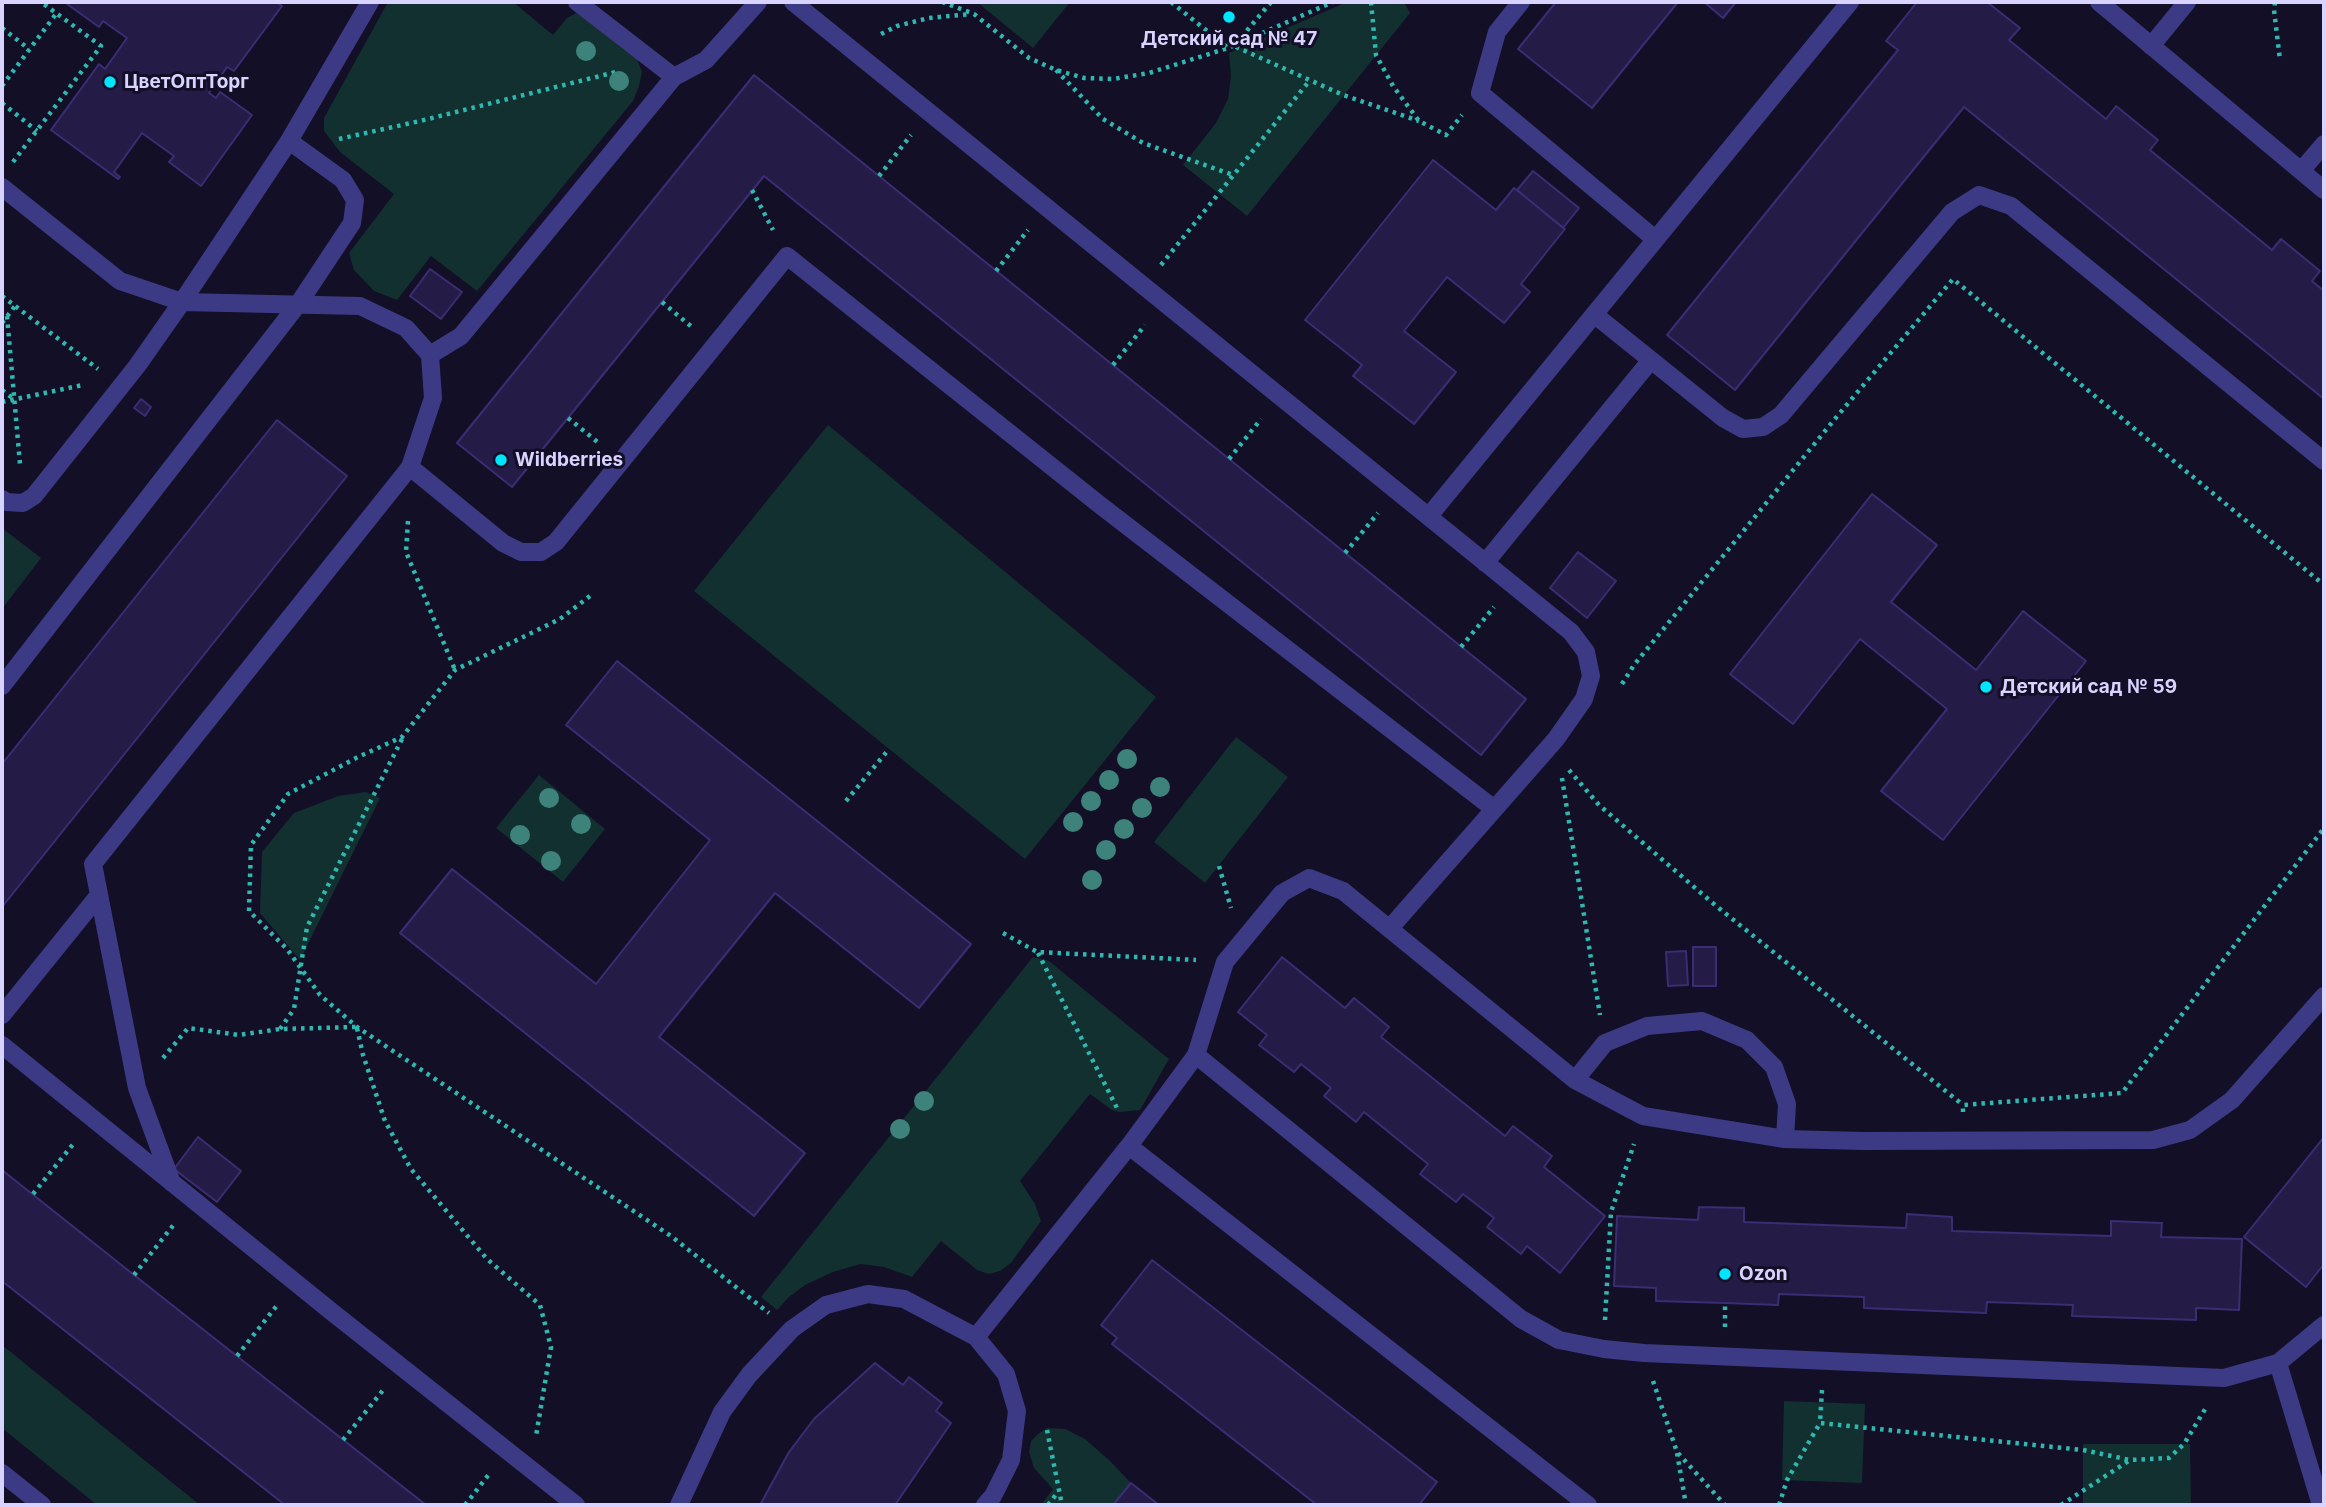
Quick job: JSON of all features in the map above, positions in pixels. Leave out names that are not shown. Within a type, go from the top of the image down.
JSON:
[{"type":"street","points":[[577,2],[674,77]]},
{"type":"street","points":[[430,355],[461,337],[674,77],[706,60],[758,2]]},
{"type":"street","points":[[793,2],[1571,632],[1586,652],[1591,676],[1584,699],[1556,739],[1390,928]]},
{"type":"street","points":[[1521,2],[1497,32],[1480,93],[1655,239]]},
{"type":"street","points":[[1429,516],[1850,2]]},
{"type":"street","points":[[2099,2],[2324,190]]},
{"type":"street","points":[[2151,46],[2187,2]]},
{"type":"street","points":[[2,499],[6,502],[23,503],[34,496],[120,387],[182,302],[289,141],[366,3]]},
{"type":"street","points":[[2,687],[299,303],[352,223],[355,200],[343,180],[289,141]]},
{"type":"street","points":[[2301,171],[2324,144]]},
{"type":"street","points":[[2,187],[120,281],[182,302],[360,306],[405,328],[430,355],[433,398],[410,467],[93,863],[137,1088],[172,1183]]},
{"type":"street","points":[[1595,315],[1723,418],[1744,429],[1763,427],[1781,415],[1952,212],[1979,195],[2011,206],[2324,461]]},
{"type":"street","points":[[410,467],[503,543],[521,552],[541,552],[556,542],[787,256],[1110,513],[1493,808]]},
{"type":"street","points":[[1485,563],[1651,360]]},
{"type":"street","points":[[976,1338],[1129,1146],[1196,1055],[1225,962],[1282,893],[1309,878],[1343,891],[1575,1080],[1643,1116],[1785,1139],[1964,1142],[2153,1140],[2190,1130],[2232,1100],[2324,996]]},
{"type":"street","points":[[2,1016],[99,895]]},
{"type":"street","points":[[1575,1080],[1605,1043],[1647,1026],[1702,1021],[1747,1040],[1774,1067],[1787,1104],[1785,1139]]},
{"type":"street","points":[[2,1045],[576,1505]]},
{"type":"street","points":[[1196,1055],[1521,1319],[1559,1339],[1604,1349],[1644,1353],[2224,1378],[2278,1363],[2324,1325]]},
{"type":"street","points":[[1129,1146],[1588,1505]]},
{"type":"street","points":[[679,1505],[722,1412],[749,1375],[792,1329],[826,1305],[868,1294],[904,1299],[976,1338],[1006,1374],[1017,1411],[1011,1460],[993,1496],[985,1505]]},
{"type":"street","points":[[2278,1363],[2321,1505]]},
{"type":"street","points":[[2,1473],[42,1505]]},
{"type":"path","points":[[9,167],[101,46],[41,2]]},
{"type":"path","points":[[942,2],[974,14],[1029,58],[1084,78],[1112,79],[1149,73],[1231,47],[1333,2]]},
{"type":"path","points":[[1171,2],[1231,47],[1343,95],[1419,121],[1446,135],[1480,93]]},
{"type":"path","points":[[1231,47],[1271,2]]},
{"type":"path","points":[[1371,2],[1376,55],[1393,86],[1419,121]]},
{"type":"path","points":[[2275,2],[2280,60]]},
{"type":"path","points":[[2,86],[57,14]]},
{"type":"path","points":[[853,50],[897,26],[929,18],[974,14]]},
{"type":"path","points":[[2,28],[29,49]]},
{"type":"path","points":[[309,155],[331,141],[654,62]]},
{"type":"path","points":[[1056,70],[1103,119],[1143,143],[1233,175]]},
{"type":"path","points":[[1144,286],[1310,80]]},
{"type":"path","points":[[2,103],[37,131]]},
{"type":"path","points":[[879,176],[930,113]]},
{"type":"path","points":[[752,190],[787,256]]},
{"type":"path","points":[[996,271],[1047,207]]},
{"type":"path","points":[[1619,687],[1634,665],[1834,420],[1953,279],[2324,585]]},
{"type":"path","points":[[2,296],[120,387]]},
{"type":"path","points":[[662,302],[714,346]]},
{"type":"path","points":[[1112,365],[1164,302]]},
{"type":"path","points":[[2,323],[15,306]]},
{"type":"path","points":[[7,316],[23,503]]},
{"type":"path","points":[[2,402],[95,382]]},
{"type":"path","points":[[2,390],[16,400]]},
{"type":"path","points":[[1229,459],[1279,396]]},
{"type":"path","points":[[568,418],[621,461]]},
{"type":"path","points":[[410,467],[406,552],[455,670]]},
{"type":"path","points":[[1345,553],[1396,490]]},
{"type":"path","points":[[1461,647],[1512,584]]},
{"type":"path","points":[[280,1029],[294,1009],[307,927],[402,737],[455,670],[560,619],[590,596]]},
{"type":"path","points":[[402,737],[288,794],[251,845],[249,911],[288,950],[320,995],[357,1027],[671,1236],[792,1329]]},
{"type":"path","points":[[846,801],[889,749]]},
{"type":"path","points":[[1605,1043],[1561,770],[1566,767],[1599,805],[1715,905],[1963,1105],[2122,1093],[2324,828]]},
{"type":"path","points":[[1003,933],[1037,952],[1225,962]]},
{"type":"path","points":[[1037,952],[1119,1112],[1129,1146]]},
{"type":"path","points":[[137,1088],[188,1028],[239,1035],[280,1029],[357,1027]]},
{"type":"path","points":[[357,1027],[363,1055],[385,1121],[411,1169],[487,1259],[540,1305],[551,1346],[530,1469]]},
{"type":"path","points":[[1963,1105],[1964,1142]]},
{"type":"path","points":[[1604,1349],[1611,1212],[1643,1116]]},
{"type":"path","points":[[33,1194],[93,1118]]},
{"type":"path","points":[[134,1275],[193,1200]]},
{"type":"path","points":[[237,1356],[295,1282]]},
{"type":"path","points":[[1725,1321],[1726,1303]]},
{"type":"path","points":[[1644,1353],[1677,1452],[1686,1505]]},
{"type":"path","points":[[1779,1505],[1787,1480],[1820,1423],[1824,1361]]},
{"type":"path","points":[[344,1440],[401,1367]]},
{"type":"path","points":[[1820,1423],[2083,1450],[2130,1460],[2169,1458],[2184,1444],[2224,1378]]},
{"type":"path","points":[[1045,1420],[1062,1505]]},
{"type":"path","points":[[465,1505],[508,1451]]},
{"type":"path","points":[[1677,1452],[1725,1505]]},
{"type":"path","points":[[2061,1505],[2130,1460]]},
{"type":"path","points":[[1048,1505],[1059,1491]]},
{"type":"green space","points":[[388,2],[513,2],[553,35],[567,18],[576,13],[583,15],[636,56],[642,72],[633,101],[477,291],[431,256],[397,300],[374,291],[354,270],[349,253],[394,194],[340,152],[324,131],[324,118]]},
{"type":"green space","points":[[977,2],[1070,2],[1033,48]]},
{"type":"green space","points":[[1347,2],[1404,2],[1410,13],[1247,216],[1183,165],[1216,123],[1228,99],[1231,76],[1229,53]]},
{"type":"green space","points":[[828,425],[1156,697],[1025,859],[694,591]]},
{"type":"green space","points":[[2,528],[41,558],[2,609]]},
{"type":"green space","points":[[1236,737],[1288,777],[1205,883],[1154,842]]},
{"type":"green space","points":[[539,775],[605,829],[563,882],[496,828]]},
{"type":"green space","points":[[366,792],[380,798],[300,960],[260,913],[262,852],[294,813],[338,796]]},
{"type":"green space","points":[[1033,957],[1049,961],[1169,1059],[1140,1110],[1112,1110],[1090,1094],[1020,1181],[1035,1204],[1041,1221],[1011,1263],[1000,1271],[989,1274],[977,1270],[941,1241],[912,1277],[884,1267],[861,1264],[833,1272],[805,1285],[777,1310],[761,1297]]},
{"type":"green space","points":[[2,1345],[200,1505],[97,1505],[2,1428]]},
{"type":"green space","points":[[1784,1401],[1865,1404],[1862,1483],[1782,1480]]},
{"type":"green space","points":[[1047,1428],[1065,1429],[1085,1439],[1131,1483],[1113,1505],[1041,1505],[1053,1489],[1034,1468],[1029,1452],[1031,1441]]},
{"type":"green space","points":[[2083,1444],[2190,1444],[2191,1505],[2083,1505]]},
{"type":"building","points":[[276,2],[282,6],[234,71],[227,67],[209,93],[216,98],[220,92],[252,115],[201,186],[169,162],[174,156],[142,133],[114,172],[120,177],[118,179],[51,130],[99,64],[105,69],[127,38],[103,21],[99,27],[67,4]]},
{"type":"building","points":[[1556,2],[1678,2],[1592,108],[1518,49]]},
{"type":"building","points":[[1704,2],[1736,2],[1723,18]]},
{"type":"building","points":[[1917,2],[1987,2],[2020,28],[2009,40],[2106,119],[2116,106],[2158,140],[2150,150],[2272,250],[2281,239],[2320,271],[2312,281],[2324,291],[2324,399],[1964,107],[1735,390],[1667,335],[1898,50],[1886,41]]},
{"type":"building","points":[[754,75],[1526,699],[1481,755],[764,176],[512,487],[457,443]]},
{"type":"building","points":[[1433,160],[1496,210],[1514,188],[1565,229],[1521,284],[1530,292],[1504,323],[1447,277],[1404,331],[1456,372],[1414,424],[1353,376],[1362,365],[1305,320]]},
{"type":"building","points":[[1533,171],[1579,208],[1563,228],[1517,190]]},
{"type":"building","points":[[430,269],[462,292],[441,319],[410,296]]},
{"type":"building","points":[[141,399],[151,407],[145,416],[134,408]]},
{"type":"building","points":[[277,420],[347,476],[2,907],[2,764]]},
{"type":"building","points":[[1872,494],[1937,545],[1891,602],[1976,670],[2023,611],[2086,661],[1943,840],[1881,791],[1947,709],[1860,639],[1793,724],[1730,674]]},
{"type":"building","points":[[1578,552],[1616,581],[1587,618],[1550,588]]},
{"type":"building","points":[[617,661],[971,944],[919,1008],[775,893],[659,1037],[805,1153],[754,1216],[400,933],[452,869],[596,984],[710,840],[566,725]]},
{"type":"building","points":[[1693,947],[1716,947],[1716,986],[1693,986]]},
{"type":"building","points":[[1686,951],[1688,985],[1668,986],[1666,952]]},
{"type":"building","points":[[1282,957],[1345,1008],[1354,998],[1389,1027],[1381,1037],[1505,1136],[1513,1126],[1552,1156],[1544,1167],[1605,1216],[1560,1273],[1527,1246],[1521,1254],[1487,1227],[1494,1218],[1463,1194],[1456,1202],[1420,1174],[1428,1164],[1364,1112],[1356,1122],[1324,1096],[1331,1088],[1301,1064],[1294,1072],[1259,1045],[1267,1035],[1238,1012]]},
{"type":"building","points":[[198,1137],[241,1171],[217,1202],[174,1169]]},
{"type":"building","points":[[2324,1137],[2324,1264],[2306,1287],[2244,1237]]},
{"type":"building","points":[[2,1170],[426,1505],[285,1505],[2,1281]]},
{"type":"building","points":[[1699,1207],[1744,1208],[1744,1222],[1906,1228],[1907,1214],[1952,1217],[1952,1231],[2111,1236],[2111,1221],[2162,1223],[2161,1237],[2242,1239],[2239,1310],[2196,1308],[2196,1320],[2072,1316],[2073,1305],[1987,1302],[1986,1313],[1864,1308],[1864,1297],[1779,1294],[1778,1305],[1656,1301],[1656,1288],[1614,1286],[1617,1216],[1698,1220]]},
{"type":"building","points":[[1152,1260],[1437,1482],[1419,1505],[1317,1505],[1112,1344],[1117,1338],[1101,1325]]},
{"type":"building","points":[[875,1363],[903,1385],[909,1377],[942,1403],[936,1411],[951,1423],[895,1505],[760,1505],[789,1452],[814,1419]]},
{"type":"building","points":[[1131,1483],[1159,1505],[1113,1505]]},
{"type":"place","name":"Детский сад № 47","points":[[1229,17]]},
{"type":"place","name":"ЦветОптТорг","points":[[110,82]]},
{"type":"place","name":"Wildberries","points":[[501,460]]},
{"type":"place","name":"Детский сад № 59","points":[[1986,687]]},
{"type":"place","name":"Ozon","points":[[1725,1274]]}]
